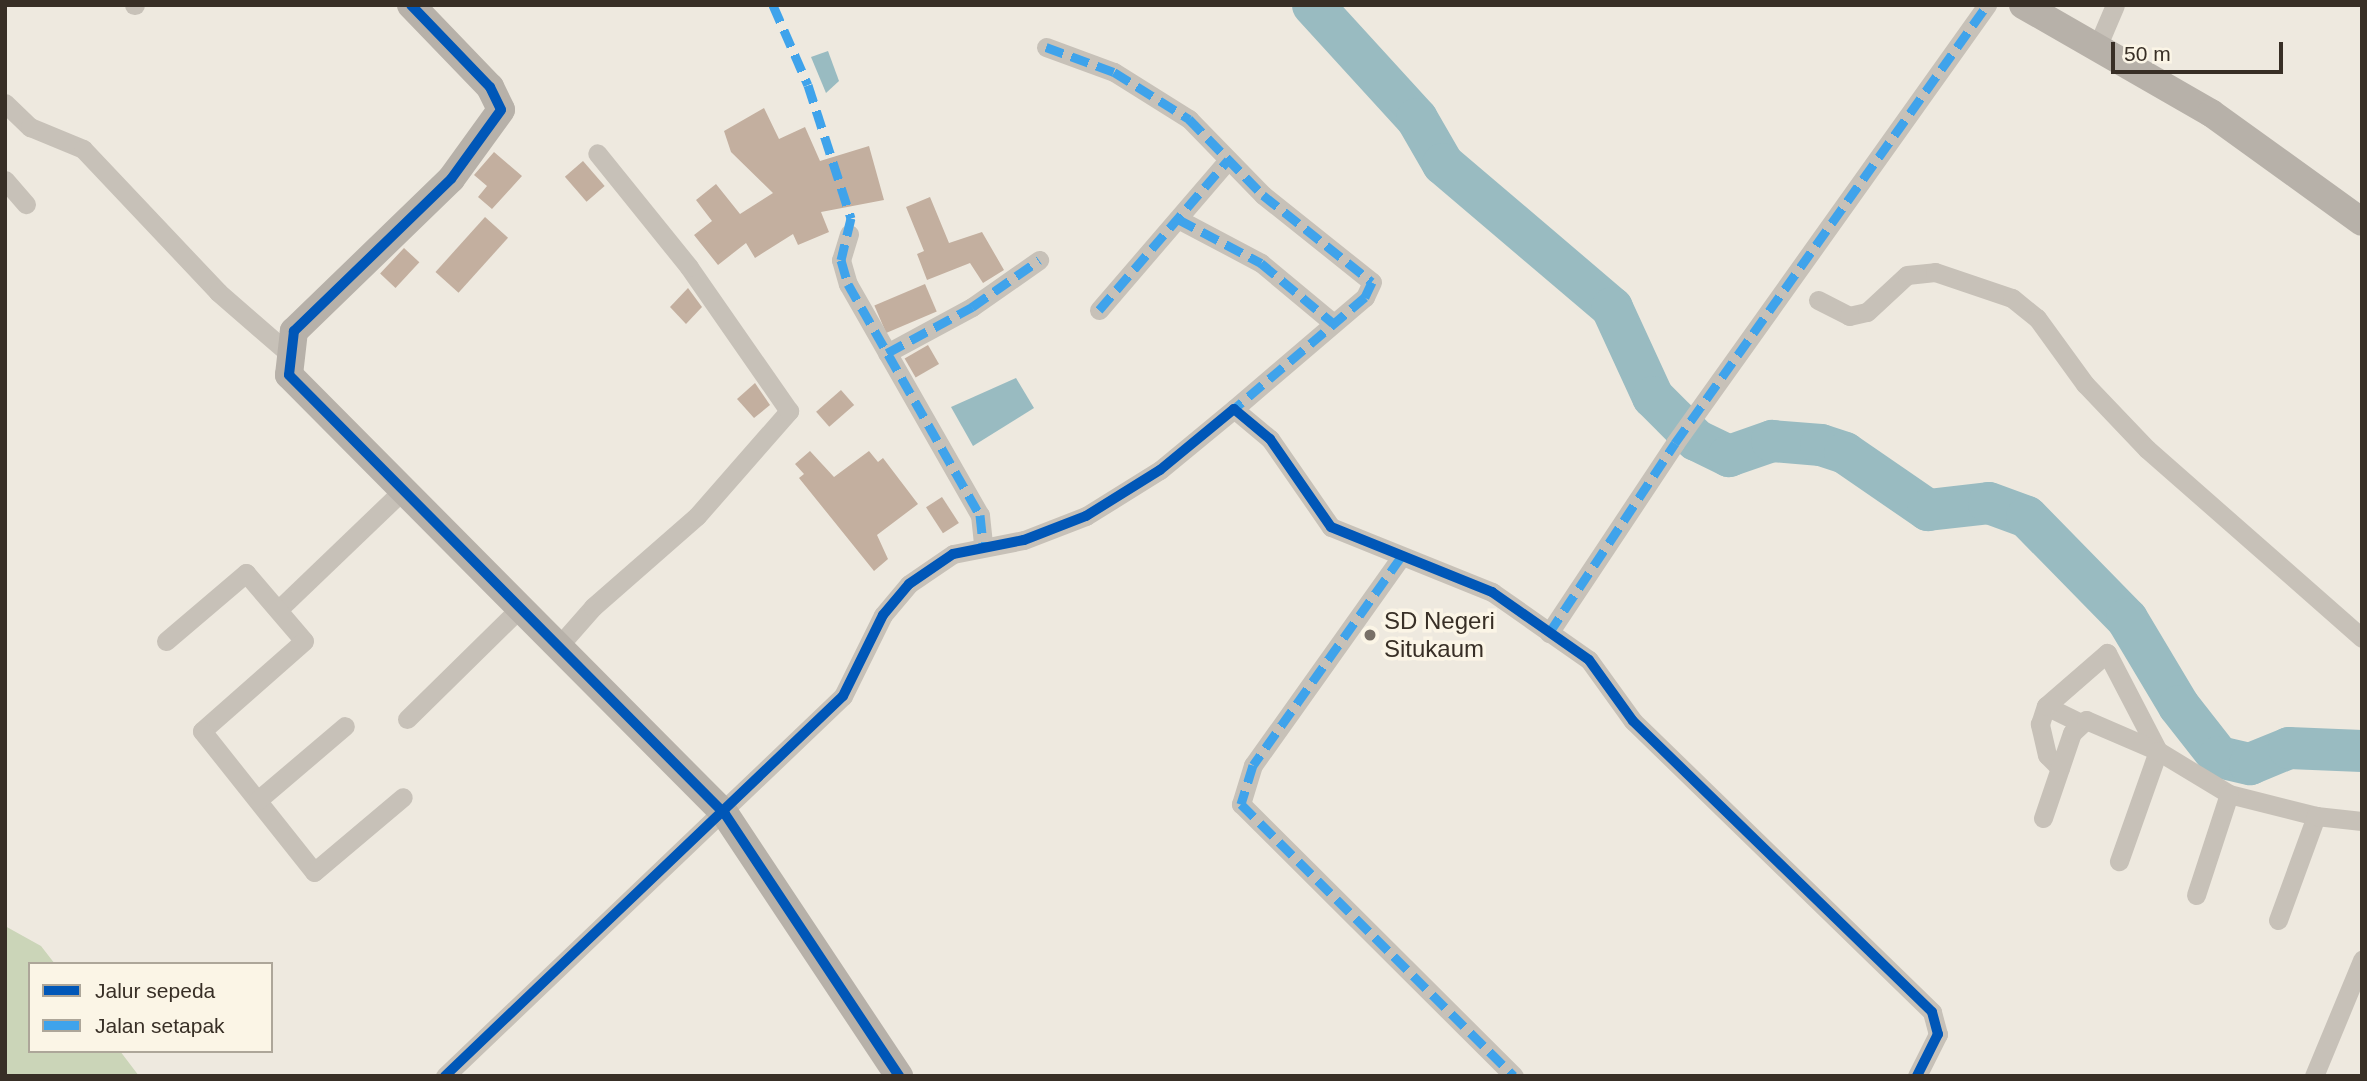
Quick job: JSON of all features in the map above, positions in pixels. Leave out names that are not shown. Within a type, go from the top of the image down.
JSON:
[{"type":"street","points":[[411,5],[490,87],[501,110],[451,179],[344,276],[294,331],[287,352],[296,386],[725,814],[899,1076]]},
{"type":"street","points":[[1549,633],[1675,443],[1987,5]]},
{"type":"street","points":[[2022,5],[2098,45],[2211,113],[2362,222]]},
{"type":"street","points":[[2098,45],[2115,5]]},
{"type":"street","points":[[445,1076],[725,814],[842,696],[893,600],[932,567],[983,545],[1024,540],[1086,516],[1160,470],[1365,297],[1372,282],[1228,160],[1176,110],[1114,72],[1046,47]]},
{"type":"street","points":[[9,116],[83,149],[218,292],[287,352]]},
{"type":"street","points":[[557,648],[593,607],[697,516],[789,411],[689,267],[597,153]]},
{"type":"street","points":[[1099,310],[1228,160]]},
{"type":"street","points":[[5,180],[26,204]]},
{"type":"street","points":[[1178,219],[1261,263],[1333,323]]},
{"type":"street","points":[[849,234],[841,260],[848,284],[979,515],[983,545]]},
{"type":"street","points":[[887,353],[972,307],[1039,260]]},
{"type":"street","points":[[1818,300],[1849,316],[1867,312],[1907,275],[1935,271],[2012,298],[2037,318],[2085,384],[2147,449],[2362,638]]},
{"type":"street","points":[[1234,410],[1270,439],[1324,522],[1401,557],[1413,555],[1492,592],[1588,660],[1633,721],[1932,1012],[1938,1034],[1917,1076]]},
{"type":"street","points":[[279,609],[402,491]]},
{"type":"street","points":[[1401,557],[1254,765],[1241,804],[1514,1076]]},
{"type":"street","points":[[166,641],[246,573],[304,641],[202,730],[314,872],[403,797]]},
{"type":"street","points":[[407,719],[518,610]]},
{"type":"street","points":[[2060,768],[2047,755],[2040,724],[2046,706],[2107,653],[2158,751],[2119,861]]},
{"type":"street","points":[[2046,706],[2079,722],[2158,751],[2230,794],[2316,816],[2362,821]]},
{"type":"street","points":[[2043,818],[2079,722]]},
{"type":"street","points":[[258,800],[345,726]]},
{"type":"street","points":[[2196,895],[2230,794]]},
{"type":"street","points":[[2278,920],[2316,816]]},
{"type":"street","points":[[2314,1076],[2362,960]]},
{"type":"green space","points":[[5,926],[41,946],[53,962],[28,962],[28,1053],[122,1053],[139,1076],[5,1076]]},
{"type":"water","points":[[828,51],[839,81],[826,93],[811,57]]},
{"type":"water","points":[[1016,378],[1034,408],[973,446],[951,407]]},
{"type":"building","points":[[764,108],[779,139],[805,127],[820,161],[869,146],[884,200],[821,212],[829,232],[798,245],[793,234],[755,258],[746,243],[718,265],[694,235],[712,221],[696,200],[716,184],[740,214],[773,193],[731,152],[724,131]]},
{"type":"building","points":[[494,152],[522,176],[492,209],[478,197],[487,186],[474,175]]},
{"type":"building","points":[[583,161],[605,186],[587,202],[565,177]]},
{"type":"building","points":[[930,197],[949,243],[982,232],[1004,270],[983,283],[970,263],[927,280],[917,254],[924,251],[906,207]]},
{"type":"building","points":[[485,217],[508,238],[459,293],[435,272]]},
{"type":"building","points":[[404,248],[419,262],[395,288],[380,274]]},
{"type":"building","points":[[925,284],[937,312],[886,333],[874,305]]},
{"type":"building","points":[[688,288],[702,307],[686,324],[670,307]]},
{"type":"building","points":[[928,345],[939,364],[916,378],[905,358]]},
{"type":"building","points":[[755,383],[770,405],[754,418],[737,399]]},
{"type":"building","points":[[841,390],[854,405],[829,427],[816,412]]},
{"type":"building","points":[[810,451],[834,477],[869,451],[878,462],[883,458],[918,504],[877,535],[888,559],[874,571],[799,478],[804,474],[795,464]]},
{"type":"building","points":[[942,497],[959,523],[943,533],[926,507]]},
{"type":"waterway","points":[[1313,5],[1417,119],[1443,164],[1612,308],[1653,397],[1696,440],[1729,456],[1772,441],[1821,445],[1845,453],[1928,510],[1989,503],[2027,517],[2127,619],[2179,706],[2219,757],[2250,764],[2289,748],[2362,751]]},
{"type":"marked path","points":[[773,5],[808,85],[851,218],[841,260],[848,284],[980,515],[983,545]]},
{"type":"marked path","points":[[1549,633],[1675,443],[1987,5]]},
{"type":"marked path","points":[[1046,47],[1114,72],[1189,119],[1263,195],[1372,282],[1365,297],[1234,409]]},
{"type":"marked path","points":[[1099,310],[1228,160]]},
{"type":"marked path","points":[[1178,219],[1261,263],[1333,323]]},
{"type":"marked path","points":[[887,353],[972,307],[1039,260]]},
{"type":"marked path","points":[[1401,557],[1253,765],[1241,804],[1514,1076]]},
{"type":"cycle path","points":[[411,5],[490,87],[501,110],[451,179],[294,331],[289,375],[725,814],[899,1076]]},
{"type":"cycle path","points":[[445,1076],[843,696],[883,615],[909,584],[953,554],[1024,540],[1086,516],[1160,470],[1234,409],[1270,439],[1331,527],[1492,592],[1589,660],[1633,721],[1932,1012],[1938,1034],[1917,1076]]},
{"type":"place","name":"SD Negeri Situkaum","points":[[1370,635]]}]
